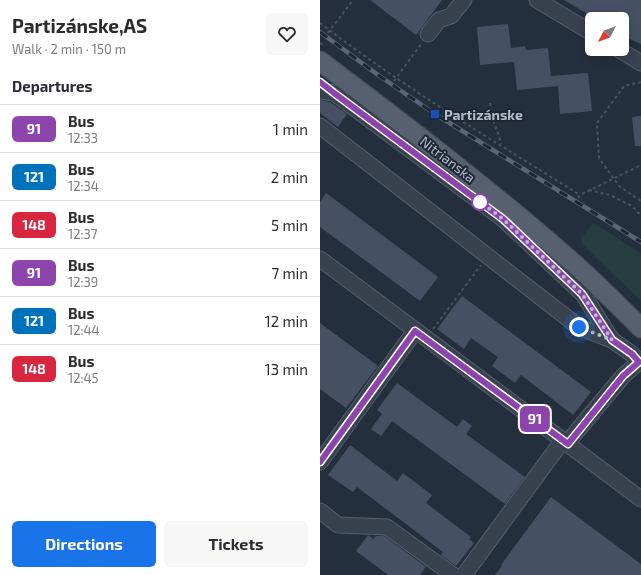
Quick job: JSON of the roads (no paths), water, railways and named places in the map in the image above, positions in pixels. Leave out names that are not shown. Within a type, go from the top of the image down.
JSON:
[{"type":"main road","name":"Nitrianska","points":[[320,61],[415,132],[480,184],[581,270],[641,328]]},
{"type":"street","points":[[428,34],[439,20],[451,16],[464,0]]},
{"type":"street","points":[[537,0],[585,29]]},
{"type":"street","points":[[629,56],[641,63]]},
{"type":"street","points":[[320,82],[327,92],[503,219],[582,294],[612,340]]},
{"type":"street","points":[[320,126],[579,327],[612,340],[640,361],[623,376],[565,442],[464,575]]},
{"type":"street","points":[[320,258],[420,335],[641,498]]},
{"type":"street","points":[[320,462],[420,335]]},
{"type":"street","points":[[320,511],[338,525],[387,526],[453,575]]},
{"type":"railway","points":[[320,32],[378,75],[435,114],[641,242]]},
{"type":"place","name":"Partizánske","points":[[435,114]]}]
